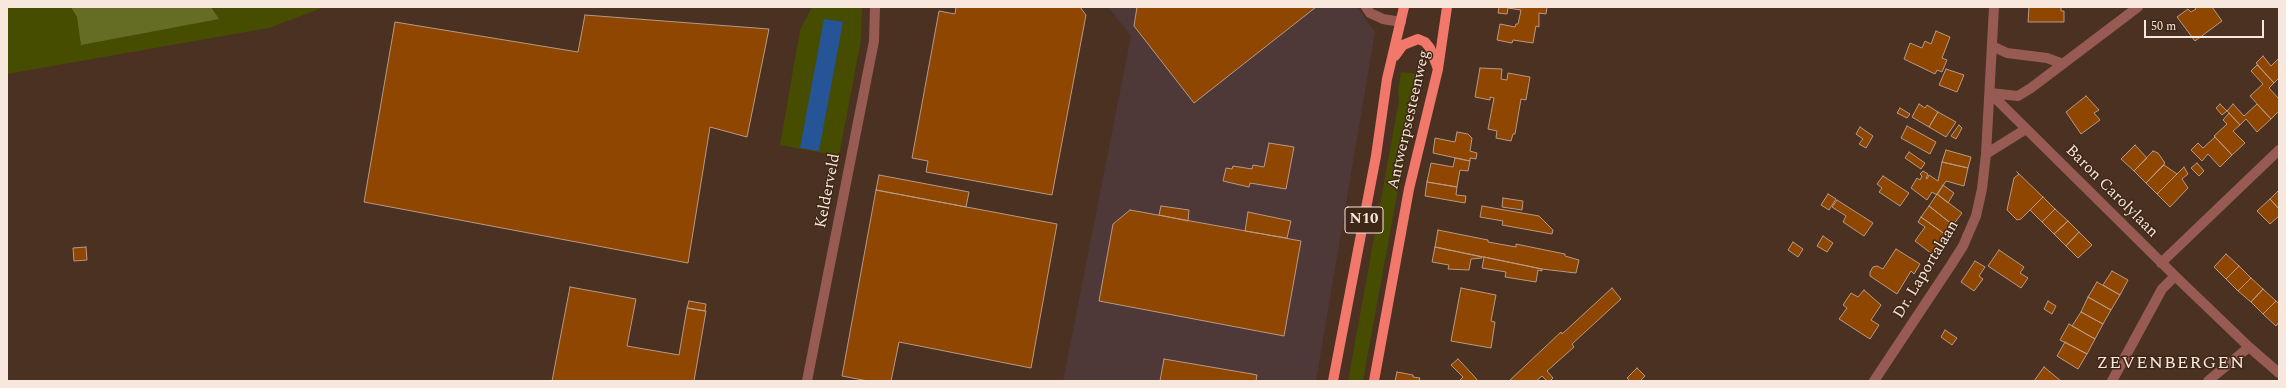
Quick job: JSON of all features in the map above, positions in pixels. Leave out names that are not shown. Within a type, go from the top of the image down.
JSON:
[{"type":"main road","name":"Antwerpsesteenweg","points":[[1333,381],[1392,59],[1404,7]]},
{"type":"main road","name":"Antwerpsesteenweg","points":[[1374,381],[1409,189],[1438,70],[1447,7]]},
{"type":"main road","points":[[1392,59],[1403,44],[1418,40],[1425,42],[1430,48],[1438,70]]},
{"type":"street","name":"Kelderveld","points":[[807,381],[874,41],[875,7]]},
{"type":"street","points":[[1366,7],[1370,13],[1383,20],[1401,22]]},
{"type":"street","points":[[1994,7],[1990,93],[2018,96],[2138,7]]},
{"type":"street","points":[[1992,46],[2007,52],[2047,58],[2063,64]]},
{"type":"street","name":"Baron Carolylaan","points":[[1990,93],[2161,263],[2249,347],[2279,373]]},
{"type":"street","name":"Dr. Laportalaan","points":[[1874,381],[1963,246],[1976,216],[1982,189],[1986,154],[1990,93]]},
{"type":"street","points":[[1986,154],[2026,129]]},
{"type":"street","points":[[2161,263],[2279,150]]},
{"type":"street","points":[[2112,381],[2162,289],[2175,276]]},
{"type":"street","points":[[2208,381],[2249,347]]},
{"type":"shaded area","points":[[1108,7],[1357,7],[1375,32],[1316,381],[1063,381],[1131,36]]},
{"type":"green space","points":[[7,7],[325,7],[269,28],[7,74]]},
{"type":"green space","points":[[71,7],[211,7],[219,19],[81,45],[77,17]]},
{"type":"green space","points":[[812,7],[862,7],[861,40],[839,156],[780,145],[800,30]]},
{"type":"green space","points":[[1401,72],[1419,74],[1363,381],[1348,381],[1399,100],[1398,89]]},
{"type":"water","points":[[824,19],[843,22],[819,151],[800,148]]},
{"type":"building","points":[[956,7],[1080,7],[1086,15],[1052,195],[926,172],[928,161],[912,158],[939,11],[955,14]]},
{"type":"building","points":[[1137,7],[1316,7],[1194,103],[1134,26]]},
{"type":"building","points":[[1499,7],[1547,7],[1546,14],[1539,13],[1539,27],[1536,26],[1533,43],[1513,40],[1512,43],[1497,40],[1500,24],[1515,27],[1516,24],[1518,24],[1521,10],[1508,8],[1507,14],[1498,13]]},
{"type":"building","points":[[2029,7],[2061,7],[2061,11],[2064,11],[2064,22],[2028,22]]},
{"type":"building","points":[[2195,7],[2212,7],[2222,21],[2195,41],[2177,17],[2188,9],[2191,12],[2196,9]]},
{"type":"building","points":[[585,15],[769,29],[747,137],[710,127],[688,263],[364,202],[395,22],[578,52]]},
{"type":"building","points":[[1936,31],[1950,37],[1942,58],[1947,60],[1942,72],[1937,70],[1935,74],[1904,59],[1910,43],[1922,48],[1925,41],[1931,44]]},
{"type":"building","points":[[2263,56],[2271,66],[2279,58],[2279,78],[2274,83],[2256,63]]},
{"type":"building","points":[[2257,65],[2274,83],[2269,88],[2279,99],[2279,111],[2271,119],[2250,96],[2263,84],[2251,71]]},
{"type":"building","points":[[1480,68],[1502,69],[1501,79],[1507,80],[1508,73],[1530,77],[1526,100],[1521,99],[1515,134],[1513,134],[1511,141],[1496,138],[1497,131],[1488,129],[1494,98],[1490,97],[1490,100],[1475,97]]},
{"type":"building","points":[[1946,69],[1964,75],[1957,92],[1939,85]]},
{"type":"building","points":[[2086,96],[2099,110],[2094,113],[2100,120],[2081,134],[2066,112]]},
{"type":"building","points":[[1919,104],[1925,108],[1927,105],[1938,112],[1929,127],[1912,117]]},
{"type":"building","points":[[2220,104],[2227,111],[2222,115],[2216,108]]},
{"type":"building","points":[[2233,104],[2244,116],[2257,104],[2271,119],[2257,132],[2246,119],[2240,125],[2227,111]]},
{"type":"building","points":[[1900,108],[1910,114],[1907,118],[1897,113]]},
{"type":"building","points":[[1938,112],[1956,122],[1946,137],[1929,127]]},
{"type":"building","points":[[2229,113],[2240,125],[2233,131],[2245,143],[2232,155],[2214,136],[2227,124],[2223,120]]},
{"type":"building","points":[[1959,125],[1962,128],[1956,139],[1951,136]]},
{"type":"building","points":[[1907,126],[1936,142],[1930,154],[1901,138]]},
{"type":"building","points":[[1860,127],[1873,136],[1866,148],[1859,144],[1863,139],[1856,134]]},
{"type":"building","points":[[1457,132],[1468,134],[1472,138],[1470,151],[1477,153],[1476,159],[1470,158],[1470,161],[1433,153],[1435,138],[1455,142]]},
{"type":"building","points":[[2215,137],[2232,155],[2220,167],[2208,154],[2202,161],[2191,150],[2198,143],[2203,148]]},
{"type":"building","points":[[1269,143],[1294,147],[1286,189],[1250,183],[1249,187],[1223,181],[1226,168],[1232,169],[1233,166],[1252,169],[1253,165],[1264,167]]},
{"type":"building","points":[[2135,145],[2147,158],[2134,171],[2121,159]]},
{"type":"building","points":[[1946,150],[1971,157],[1968,168],[1942,162]]},
{"type":"building","points":[[2153,151],[2158,153],[2165,163],[2146,183],[2134,171]]},
{"type":"building","points":[[1909,152],[1925,163],[1921,169],[1905,158]]},
{"type":"building","points":[[1455,158],[1470,161],[1468,171],[1460,170],[1457,187],[1427,182],[1431,163],[1453,167]]},
{"type":"building","points":[[1942,162],[1968,168],[1964,186],[1946,181],[1937,195],[1932,192],[1927,200],[1911,188],[1917,178],[1920,180],[1922,176],[1920,174],[1923,171],[1928,174],[1927,179],[1929,175],[1938,181]]},
{"type":"building","points":[[2197,163],[2204,171],[2199,176],[2191,168]]},
{"type":"building","points":[[2164,165],[2177,174],[2157,194],[2146,183]]},
{"type":"building","points":[[2184,167],[2188,174],[2182,179],[2188,188],[2170,207],[2157,194]]},
{"type":"building","points":[[2017,172],[2043,197],[2021,219],[2017,220],[2007,210],[2014,178],[2019,174]]},
{"type":"building","points":[[879,175],[969,192],[966,207],[876,190]]},
{"type":"building","points":[[1883,176],[1909,193],[1900,206],[1879,192],[1882,188],[1877,184]]},
{"type":"building","points":[[1427,182],[1457,187],[1456,195],[1466,196],[1465,203],[1425,196]]},
{"type":"building","points":[[1943,185],[1954,193],[1948,203],[1937,194]]},
{"type":"building","points":[[876,190],[1057,224],[1031,368],[899,342],[891,381],[868,381],[842,376]]},
{"type":"building","points":[[2279,190],[2279,209],[2270,199]]},
{"type":"building","points":[[1828,194],[1836,199],[1829,210],[1821,205]]},
{"type":"building","points":[[1937,194],[1962,213],[1953,225],[1929,206]]},
{"type":"building","points":[[2043,197],[2055,209],[2042,222],[2030,210]]},
{"type":"building","points":[[1503,198],[1523,201],[1522,210],[1502,207]]},
{"type":"building","points":[[2270,199],[2279,209],[2279,216],[2270,224],[2257,211]]},
{"type":"building","points":[[1837,200],[1873,223],[1864,236],[1843,222],[1846,216],[1832,207]]},
{"type":"building","points":[[1161,206],[1189,210],[1188,221],[1159,215]]},
{"type":"building","points":[[1482,206],[1539,216],[1553,230],[1552,234],[1502,225],[1503,221],[1480,217]]},
{"type":"building","points":[[1929,206],[1953,225],[1946,235],[1921,217]]},
{"type":"building","points":[[2055,209],[2068,221],[2054,234],[2042,222]]},
{"type":"building","points":[[1130,210],[1301,241],[1284,336],[1099,301],[1113,224]]},
{"type":"building","points":[[1248,212],[1291,221],[1287,238],[1245,231]]},
{"type":"building","points":[[1921,217],[1946,235],[1932,254],[1915,241],[1925,227],[1918,222]]},
{"type":"building","points":[[2068,221],[2079,232],[2066,246],[2054,234]]},
{"type":"building","points":[[1438,230],[1488,240],[1488,242],[1516,247],[1516,244],[1565,254],[1565,256],[1579,260],[1576,273],[1542,269],[1435,247]]},
{"type":"building","points":[[2079,232],[2092,245],[2078,258],[2066,246]]},
{"type":"building","points":[[1823,236],[1833,243],[1827,252],[1817,246]]},
{"type":"building","points":[[1793,242],[1803,249],[1798,257],[1788,250]]},
{"type":"building","points":[[86,247],[87,260],[74,261],[73,248]]},
{"type":"building","points":[[1435,247],[1482,258],[1471,259],[1469,270],[1448,269],[1449,265],[1432,262]]},
{"type":"building","points":[[1896,249],[1920,264],[1914,274],[1911,271],[1897,294],[1870,276],[1870,272],[1873,267],[1877,266],[1883,269]]},
{"type":"building","points":[[1999,250],[2024,267],[2020,273],[2028,278],[2021,288],[1988,266]]},
{"type":"building","points":[[2226,254],[2239,266],[2226,279],[2214,267]]},
{"type":"building","points":[[1484,257],[1542,269],[1542,271],[1538,270],[1536,282],[1505,277],[1506,272],[1482,268]]},
{"type":"building","points":[[1975,261],[1985,267],[1979,276],[1983,279],[1974,291],[1961,282]]},
{"type":"building","points":[[2239,266],[2251,278],[2238,291],[2226,279]]},
{"type":"building","points":[[2112,271],[2128,280],[2120,295],[2103,285]]},
{"type":"building","points":[[2251,278],[2263,289],[2251,302],[2238,291]]},
{"type":"building","points":[[2097,282],[2120,295],[2111,310],[2088,297]]},
{"type":"building","points":[[570,287],[636,299],[627,346],[679,355],[687,308],[706,311],[694,381],[552,381]]},
{"type":"building","points":[[1461,288],[1496,295],[1491,321],[1495,322],[1491,348],[1451,341]]},
{"type":"building","points":[[1612,288],[1621,299],[1572,344],[1574,347],[1547,371],[1553,378],[1550,381],[1547,381],[1542,376],[1536,381],[1509,381],[1561,332],[1562,334]]},
{"type":"building","points":[[2263,289],[2276,301],[2263,314],[2251,302]]},
{"type":"building","points":[[1864,290],[1881,305],[1871,320],[1879,325],[1870,339],[1839,319],[1847,308],[1843,305],[1851,293],[1858,297]]},
{"type":"building","points":[[2088,297],[2111,310],[2103,324],[2081,312]]},
{"type":"building","points":[[689,301],[706,304],[705,311],[687,308]]},
{"type":"building","points":[[2048,301],[2056,306],[2052,314],[2044,309]]},
{"type":"building","points":[[2276,301],[2279,304],[2279,322],[2276,326],[2263,314]]},
{"type":"building","points":[[2081,312],[2103,324],[2095,339],[2072,326]]},
{"type":"building","points":[[2069,324],[2095,339],[2087,354],[2060,340]]},
{"type":"building","points":[[1945,330],[1957,338],[1952,345],[1941,337]]},
{"type":"building","points":[[2065,342],[2087,354],[2078,369],[2057,356]]},
{"type":"building","points":[[1164,359],[1257,375],[1256,381],[1160,381]]},
{"type":"building","points":[[1458,359],[1478,381],[1459,381],[1463,377],[1451,365]]},
{"type":"building","points":[[2044,367],[2061,381],[2034,381]]},
{"type":"building","points":[[1637,368],[1645,376],[1640,381],[1630,381],[1627,378]]},
{"type":"building","points":[[1397,372],[1413,375],[1413,377],[1420,378],[1419,381],[1395,381]]},
{"type":"district","name":"ZEVENBERGEN","points":[[2171,364]]}]
